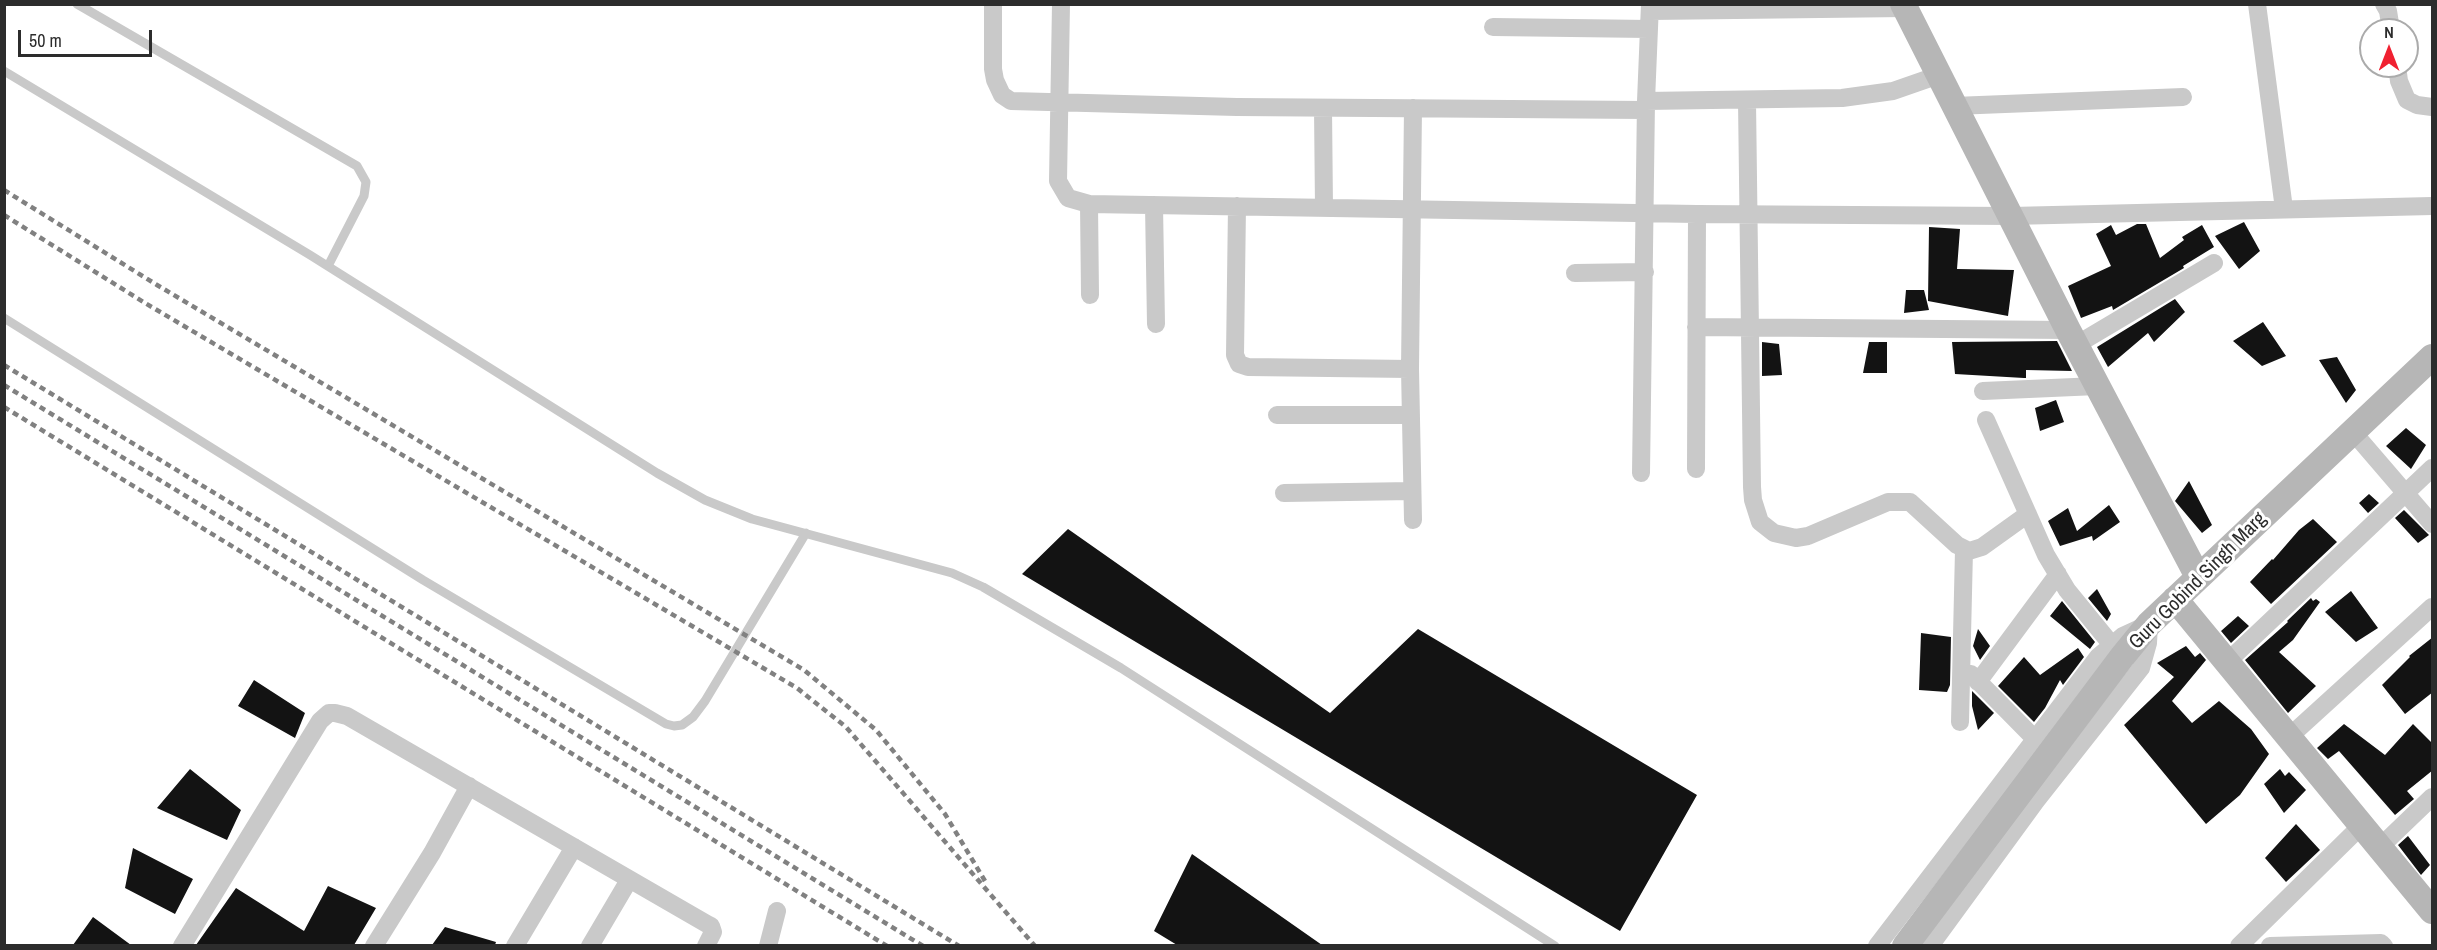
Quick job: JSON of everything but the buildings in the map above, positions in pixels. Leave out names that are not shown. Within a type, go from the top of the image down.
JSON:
[{"type":"street","points":[[993,4],[995,80],[1002,95],[1011,101],[1059,104],[1323,108],[1646,106],[1818,100],[1866,96],[1893,91],[1939,75]]},
{"type":"street","points":[[1061,4],[1058,181],[1068,198],[1089,204],[1697,214],[2011,216],[2433,206]]},
{"type":"street","points":[[2257,4],[2284,209]]},
{"type":"street","points":[[2384,4],[2389,18]]},
{"type":"street","points":[[1492,27],[1650,15],[1904,6],[2072,338],[2198,577]]},
{"type":"street","points":[[1641,473],[1646,106],[1650,15]]},
{"type":"street","points":[[2399,78],[2407,100],[2417,105],[2433,107]]},
{"type":"street","points":[[1954,106],[2183,98]]},
{"type":"street","points":[[1747,101],[1752,487],[1760,522],[1783,537],[1796,538],[1808,536],[1881,505],[1899,501],[1910,502],[1964,550],[1970,551],[1982,547],[2028,514]]},
{"type":"street","points":[[1323,108],[1324,208]]},
{"type":"street","points":[[1413,108],[1410,369],[1413,520]]},
{"type":"street","points":[[1089,204],[1090,295]]},
{"type":"street","points":[[1154,205],[1156,324]]},
{"type":"street","points":[[1238,206],[1235,355],[1239,364],[1248,367],[1410,369]]},
{"type":"street","points":[[1696,469],[1697,214]]},
{"type":"street","points":[[1696,327],[2072,338],[2214,263]]},
{"type":"street","points":[[1575,273],[1645,272]]},
{"type":"street","name":"Guru Gobind Singh Marg","points":[[1905,945],[2117,650],[2150,624],[2433,357]]},
{"type":"street","points":[[1983,391],[2097,386]]},
{"type":"street","points":[[1277,415],[1411,415]]},
{"type":"street","points":[[1876,945],[2098,657],[2117,650],[2046,555],[1986,420]]},
{"type":"street","points":[[2353,432],[2433,524]]},
{"type":"street","points":[[2227,662],[2433,468]]},
{"type":"street","points":[[1284,493],[1412,491]]},
{"type":"street","points":[[1960,722],[1964,550]]},
{"type":"street","points":[[1978,682],[2058,574]]},
{"type":"street","points":[[2175,599],[2433,911]]},
{"type":"street","points":[[2289,737],[2433,607]]},
{"type":"street","points":[[1930,945],[2036,801],[2141,668],[2148,644],[2150,624]]},
{"type":"street","points":[[1962,666],[2035,739]]},
{"type":"street","points":[[182,945],[320,721],[328,713],[347,716],[711,926],[711,936],[706,945]]},
{"type":"street","points":[[374,945],[432,853],[469,786]]},
{"type":"street","points":[[2380,847],[2433,797]]},
{"type":"street","points":[[2239,945],[2362,825]]},
{"type":"street","points":[[515,945],[574,847]]},
{"type":"street","points":[[590,945],[629,880]]},
{"type":"street","points":[[768,945],[777,911]]},
{"type":"street","points":[[2270,945],[2381,943],[2384,945]]},
{"type":"lane","points":[[77,4],[357,166],[366,182],[364,196],[328,266]]},
{"type":"lane","points":[[4,71],[328,266],[657,473],[705,500],[752,519],[952,573],[983,587],[1121,668],[1555,945]]},
{"type":"lane","points":[[4,318],[433,586],[666,724],[682,725],[693,717],[705,701],[806,533]]},
{"type":"railway","points":[[4,190],[157,285],[804,670],[876,730],[945,814],[985,881]]},
{"type":"railway","points":[[4,215],[145,303],[797,688],[846,727],[1035,946]]},
{"type":"railway","points":[[4,365],[959,946]]},
{"type":"railway","points":[[4,385],[923,946]]},
{"type":"railway","points":[[4,407],[887,946]]}]
